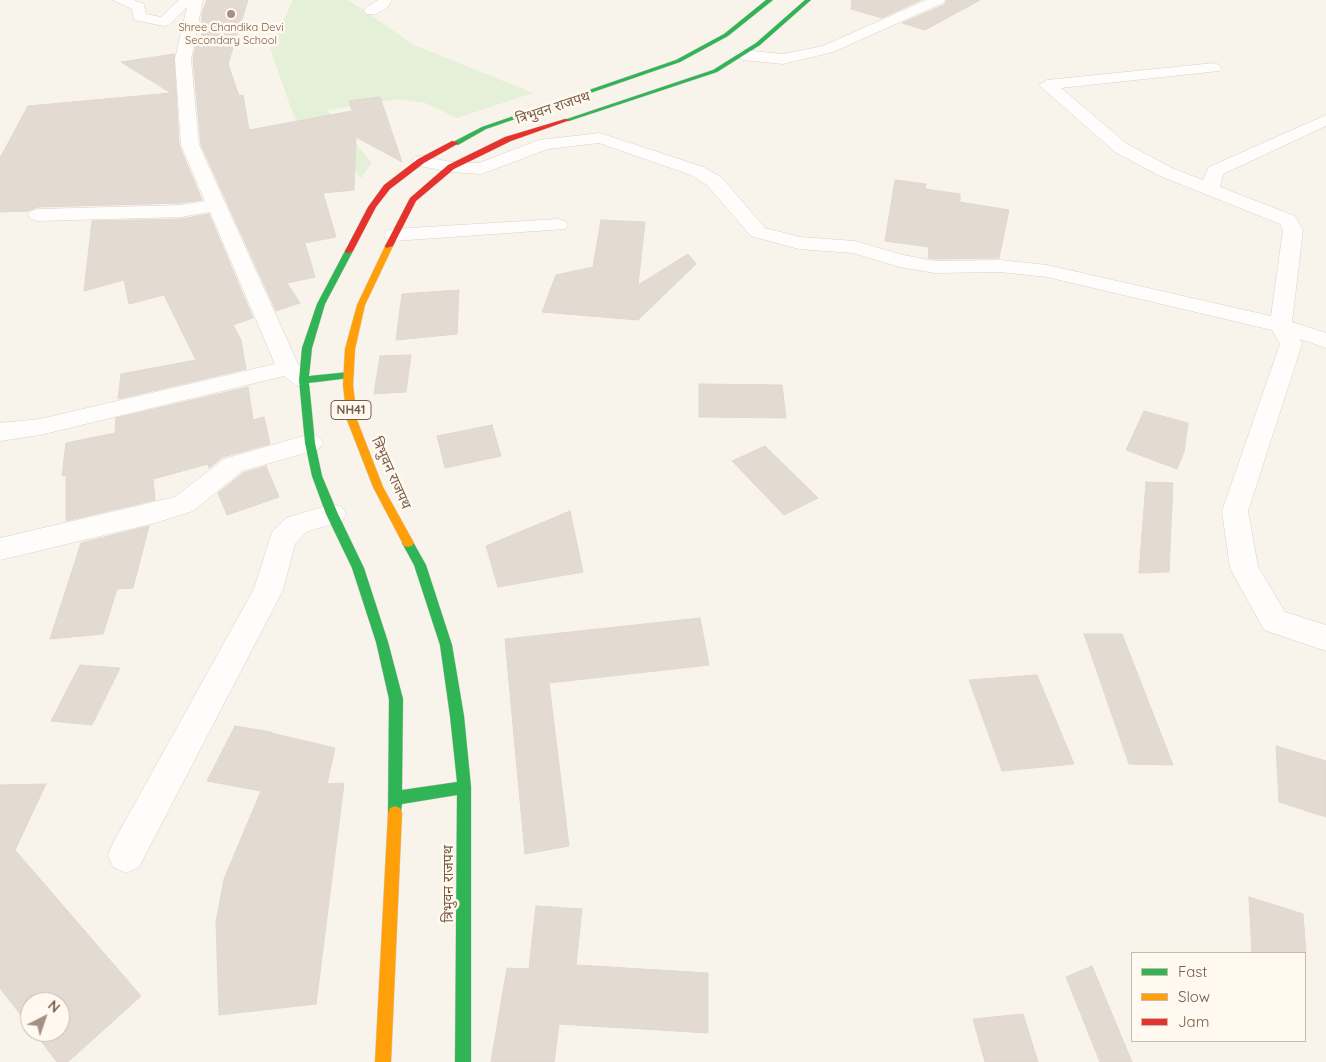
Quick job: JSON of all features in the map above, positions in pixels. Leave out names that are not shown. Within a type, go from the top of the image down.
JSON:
[{"type":"highway","name":"त्रिभुवन राजपथ","points":[[383,1062],[396,798],[396,699],[382,642],[358,568],[332,514],[317,476],[296,374],[308,348],[320,304],[372,208],[387,187],[421,161],[484,128],[678,61],[726,35],[770,0]]},
{"type":"highway","name":"त्रिभुवन राजपथ","points":[[463,1062],[464,787],[457,716],[446,645],[420,565],[378,487],[352,420],[348,375],[350,349],[360,305],[413,200],[451,167],[508,139],[678,84],[715,70],[743,55],[808,0]]},
{"type":"highway","points":[[296,374],[348,375]]},
{"type":"highway","points":[[396,798],[464,787]]},
{"type":"street","points":[[120,0],[144,3],[139,17],[164,22],[187,0]]},
{"type":"street","points":[[0,432],[40,426],[296,374],[216,205],[190,145],[184,59],[196,0]]},
{"type":"street","points":[[371,11],[382,5],[386,0]]},
{"type":"street","points":[[743,55],[783,59],[828,49],[938,0]]},
{"type":"street","points":[[1214,68],[1047,84],[1121,148],[1166,172],[1288,220],[1293,230],[1282,325],[1291,344],[1235,511],[1244,568],[1274,621],[1326,638]]},
{"type":"street","points":[[1210,190],[1215,171],[1326,120]]},
{"type":"street","points":[[421,161],[451,167],[481,169],[545,144],[600,138],[697,171],[714,181],[758,232],[799,243],[855,247],[900,261],[935,267],[1000,266],[1047,271],[1282,325],[1326,340]]},
{"type":"street","points":[[38,215],[181,211],[216,205]]},
{"type":"street","points":[[394,235],[558,225]]},
{"type":"street","points":[[0,549],[155,513],[184,504],[234,465],[310,443]]},
{"type":"street","points":[[126,855],[268,590],[282,539],[296,525],[332,514]]},
{"type":"green space","points":[[293,0],[348,0],[414,45],[533,93],[457,118],[425,103],[399,99],[327,110],[372,163],[361,178],[326,139],[305,130],[294,117],[270,48]]},
{"type":"building","points":[[207,0],[248,0],[228,64],[239,96],[243,95],[249,130],[352,111],[349,101],[380,97],[402,162],[356,137],[354,190],[323,193],[336,237],[305,243],[315,277],[287,283],[300,303],[276,311],[201,145],[193,59],[197,40],[202,42],[202,13]]},
{"type":"building","points":[[852,0],[921,0],[882,18],[851,9]]},
{"type":"building","points":[[947,0],[980,0],[925,30],[902,23],[944,5]]},
{"type":"building","points":[[174,54],[179,145],[202,200],[181,203],[38,207],[28,211],[0,212],[0,158],[28,106],[171,93],[121,62]]},
{"type":"building","points":[[895,180],[926,184],[925,189],[960,194],[960,202],[1009,210],[999,258],[928,258],[929,247],[885,241]]},
{"type":"building","points":[[209,214],[253,318],[233,325],[241,340],[246,369],[118,399],[121,374],[196,360],[164,295],[129,304],[124,280],[84,291],[92,221],[181,219]]},
{"type":"building","points":[[601,220],[645,222],[638,285],[688,254],[696,264],[638,320],[542,312],[556,275],[593,267]]},
{"type":"building","points":[[459,290],[457,334],[396,340],[402,294]]},
{"type":"building","points":[[411,355],[406,392],[374,394],[380,356]]},
{"type":"building","points":[[699,384],[782,385],[786,418],[699,417]]},
{"type":"building","points":[[248,387],[253,420],[264,417],[270,444],[223,457],[209,468],[208,464],[153,479],[155,500],[66,521],[66,475],[62,476],[66,443],[115,433],[116,418]]},
{"type":"building","points":[[1144,411],[1188,423],[1184,452],[1177,469],[1126,450]]},
{"type":"building","points":[[492,425],[501,456],[445,468],[437,436]]},
{"type":"building","points":[[765,446],[818,498],[784,515],[732,461]]},
{"type":"building","points":[[266,466],[279,497],[227,515],[218,493],[243,473]]},
{"type":"building","points":[[1146,482],[1173,483],[1169,572],[1139,573]]},
{"type":"building","points":[[570,511],[583,572],[498,587],[486,546]]},
{"type":"building","points":[[149,526],[133,588],[117,589],[103,634],[50,639],[81,543]]},
{"type":"building","points":[[700,618],[709,665],[549,683],[569,846],[525,854],[505,639]]},
{"type":"building","points":[[1084,634],[1122,634],[1173,765],[1129,764]]},
{"type":"building","points":[[80,665],[120,668],[92,725],[51,721]]},
{"type":"building","points":[[1037,675],[1074,764],[1002,771],[969,680]]},
{"type":"building","points":[[235,726],[271,732],[335,748],[327,784],[344,783],[316,1004],[219,1015],[216,922],[224,879],[261,791],[207,781]]},
{"type":"building","points":[[1276,746],[1326,761],[1326,817],[1279,802]]},
{"type":"building","points":[[46,784],[15,850],[141,996],[68,1062],[57,1062],[42,1042],[70,1042],[70,992],[20,992],[20,1014],[0,988],[0,785]]},
{"type":"building","points":[[1249,897],[1303,914],[1306,952],[1252,952]]},
{"type":"building","points":[[536,906],[582,909],[576,965],[708,973],[708,1033],[559,1024],[554,1062],[491,1062],[507,968],[529,969]]},
{"type":"building","points":[[1092,966],[1132,1062],[1100,1062],[1066,977]]},
{"type":"building","points":[[1023,1014],[1038,1062],[985,1062],[973,1019]]},
{"type":"traffic: fast","points":[[455,143],[484,128],[678,61],[726,35],[770,0]]},
{"type":"traffic: fast","points":[[567,120],[715,71],[758,44],[808,0]]},
{"type":"traffic: fast","points":[[349,251],[321,304],[307,348],[304,380],[310,443],[317,476],[332,514],[358,568],[382,642],[396,699],[395,813]]},
{"type":"traffic: fast","points":[[304,380],[349,375]]},
{"type":"traffic: fast","points":[[408,543],[420,565],[446,645],[457,716],[464,787],[463,1062]]},
{"type":"traffic: fast","points":[[396,798],[464,787]]},
{"type":"traffic: slow","points":[[389,246],[361,305],[350,349],[348,385],[352,420],[378,487],[408,543]]},
{"type":"traffic: slow","points":[[383,1062],[395,813]]},
{"type":"traffic: jam","points":[[389,246],[413,200],[451,167],[508,139],[567,120]]},
{"type":"traffic: jam","points":[[349,251],[372,207],[387,187],[421,161],[455,143]]},
{"type":"place","name":"Shree Chandika Devi Secondary School","points":[[231,14]]}]
